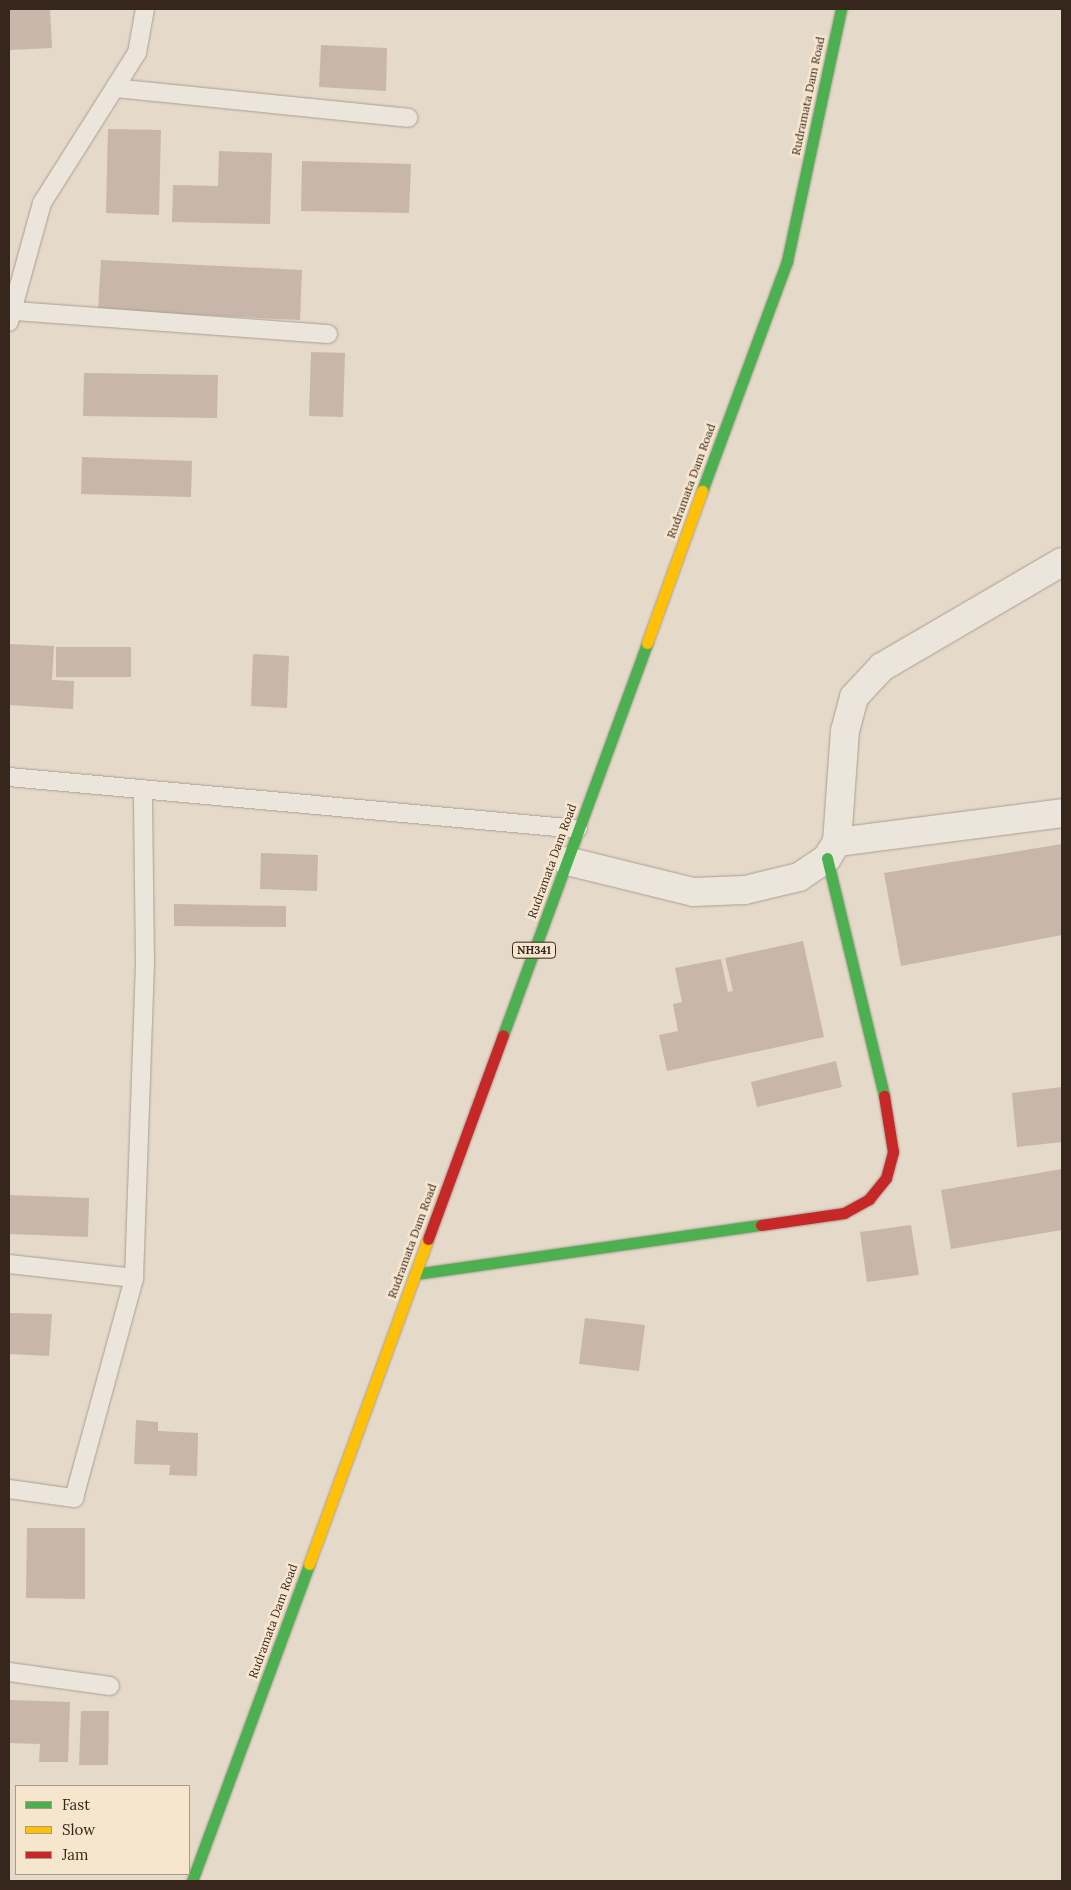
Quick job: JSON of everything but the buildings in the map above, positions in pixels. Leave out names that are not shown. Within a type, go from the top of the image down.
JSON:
[{"type":"main road","name":"Rudramata Dam Road","points":[[192,1881],[787,261],[841,9]]},
{"type":"main road","points":[[415,1274],[844,1213],[869,1199],[886,1178],[894,1152],[888,1110],[832,850]]},
{"type":"street","points":[[832,850],[845,731],[854,697],[882,666],[1062,562]]},
{"type":"street","points":[[567,860],[693,892],[745,890],[799,877],[832,850],[1062,814]]},
{"type":"lane","points":[[145,9],[137,53],[42,203],[11,316],[328,334]]},
{"type":"lane","points":[[115,88],[408,118]]},
{"type":"lane","points":[[9,777],[143,792],[578,829]]},
{"type":"lane","points":[[9,1489],[74,1498],[134,1278],[145,963],[143,792]]},
{"type":"lane","points":[[9,1264],[134,1278]]},
{"type":"lane","points":[[9,1672],[110,1686]]},
{"type":"traffic: fast","points":[[702,491],[787,261],[841,9]]},
{"type":"traffic: fast","points":[[503,1035],[647,643]]},
{"type":"traffic: fast","points":[[827,858],[884,1096]]},
{"type":"traffic: fast","points":[[415,1274],[761,1225]]},
{"type":"traffic: fast","points":[[192,1881],[309,1564]]},
{"type":"traffic: slow","points":[[647,643],[702,491]]},
{"type":"traffic: slow","points":[[309,1564],[428,1239]]},
{"type":"traffic: jam","points":[[428,1239],[503,1035]]},
{"type":"traffic: jam","points":[[761,1225],[844,1213],[869,1199],[886,1178],[893,1152],[884,1096]]}]
